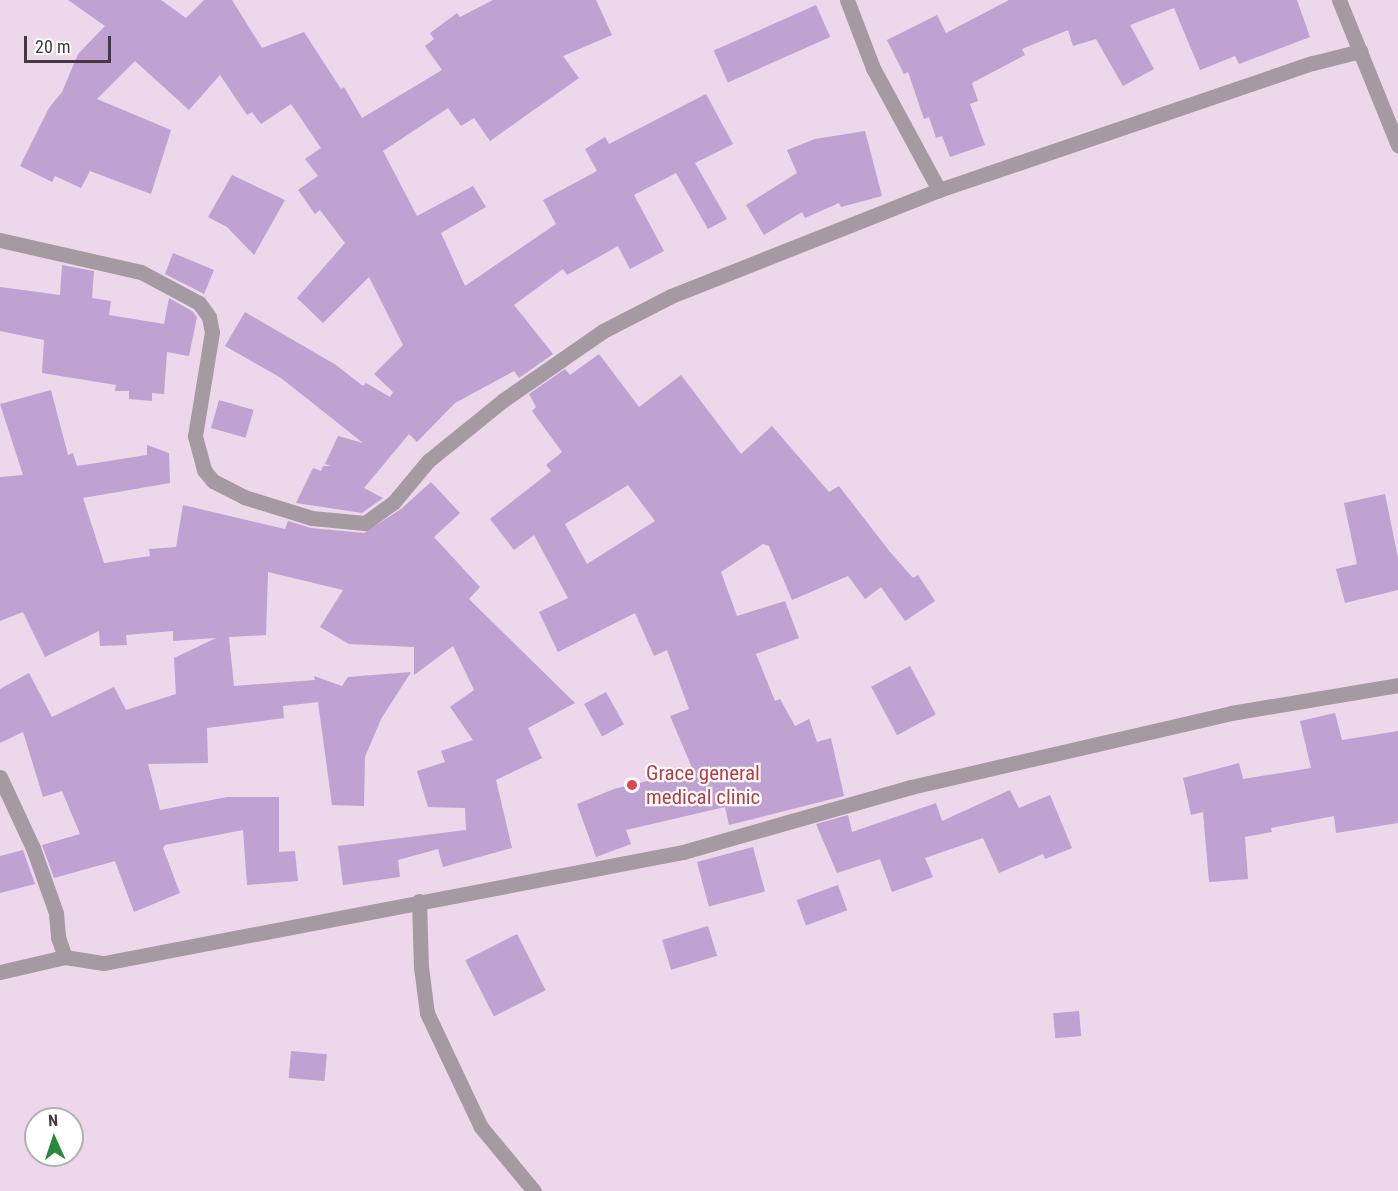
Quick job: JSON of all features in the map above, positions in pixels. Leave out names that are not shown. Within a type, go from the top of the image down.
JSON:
[{"type":"street","points":[[847,0],[873,68],[939,190]]},
{"type":"street","points":[[1339,0],[1398,145]]},
{"type":"street","points":[[0,240],[141,272],[198,303],[209,317],[212,332],[195,435],[204,470],[213,481],[244,497],[312,518],[351,524],[378,517],[428,461],[502,401],[603,331],[671,296],[939,190],[1302,66],[1360,51]]},
{"type":"street","points":[[0,972],[66,957],[104,963],[141,958],[419,901],[490,891],[683,852],[910,787],[1231,713],[1398,686]]},
{"type":"street","points":[[0,777],[33,848],[56,913],[58,937],[66,957]]},
{"type":"street","points":[[419,901],[427,1013],[481,1126],[534,1191]]},
{"type":"building","points":[[68,0],[161,0],[186,18],[204,0],[232,0],[262,48],[304,32],[341,89],[344,87],[362,118],[442,70],[425,46],[434,39],[430,33],[457,13],[460,17],[493,0],[596,0],[612,35],[563,56],[579,78],[490,141],[474,118],[461,126],[448,108],[383,151],[417,216],[473,186],[486,207],[441,233],[465,286],[556,224],[543,200],[597,171],[585,149],[605,137],[609,144],[706,94],[733,144],[695,163],[727,219],[708,229],[676,173],[634,195],[664,251],[630,269],[618,246],[567,275],[563,269],[514,305],[553,354],[519,378],[514,371],[455,403],[417,442],[409,434],[364,488],[383,498],[362,513],[296,503],[313,468],[321,471],[323,466],[331,466],[325,464],[338,436],[363,443],[281,378],[225,346],[245,312],[336,365],[363,386],[366,383],[390,397],[393,392],[374,374],[403,345],[369,277],[323,323],[297,298],[345,243],[320,210],[315,214],[298,190],[318,176],[305,159],[321,148],[291,104],[261,124],[252,112],[247,115],[220,75],[189,110],[135,61],[97,99],[171,130],[151,194],[90,171],[81,188],[55,176],[52,182],[20,166],[49,108],[62,92],[78,54],[105,26]]},
{"type":"building","points":[[1009,0],[1297,0],[1310,37],[1239,64],[1235,56],[1200,70],[1174,8],[1130,25],[1154,69],[1123,86],[1096,39],[1073,46],[1068,30],[1022,49],[1025,55],[972,83],[978,101],[970,104],[985,145],[950,157],[942,136],[936,138],[929,117],[924,119],[908,72],[904,74],[887,40],[937,15],[946,33]]},
{"type":"building","points":[[816,5],[830,37],[728,83],[714,51]]},
{"type":"building","points":[[865,131],[882,196],[841,207],[839,203],[805,218],[802,212],[764,235],[746,205],[797,173],[787,150],[815,139]]},
{"type":"building","points":[[232,175],[285,200],[254,255],[227,227],[208,217]]},
{"type":"building","points":[[173,253],[214,270],[204,294],[165,274]]},
{"type":"building","points":[[62,265],[94,271],[92,298],[111,301],[109,315],[164,324],[169,298],[192,311],[197,317],[189,356],[167,352],[164,394],[152,393],[152,401],[129,399],[129,391],[115,391],[116,385],[42,373],[44,340],[0,331],[0,287],[60,295]]},
{"type":"building","points":[[599,354],[639,407],[681,375],[741,454],[772,426],[829,492],[839,486],[913,578],[918,575],[935,601],[905,621],[881,587],[865,599],[848,576],[792,600],[769,546],[763,544],[721,572],[737,616],[785,601],[799,638],[756,654],[775,701],[780,699],[795,726],[809,719],[817,742],[831,738],[844,796],[729,825],[725,807],[626,830],[631,844],[596,857],[577,804],[614,789],[693,770],[670,716],[689,709],[667,650],[654,656],[635,613],[558,652],[539,612],[568,598],[534,535],[514,550],[490,519],[551,471],[546,465],[562,452],[532,411],[536,407],[529,394],[565,369],[570,375]],"holes":[[[628,485],[655,521],[587,564],[565,524]]]},
{"type":"building","points":[[51,390],[68,455],[73,453],[77,466],[147,455],[147,445],[169,453],[170,483],[83,498],[104,563],[150,556],[149,549],[176,547],[183,505],[285,529],[288,521],[311,528],[364,533],[401,509],[431,482],[460,513],[434,537],[480,587],[469,599],[575,703],[528,728],[542,758],[496,780],[512,848],[443,867],[438,849],[398,860],[400,877],[343,885],[338,846],[466,830],[465,808],[428,807],[417,771],[445,762],[441,751],[473,740],[450,707],[474,690],[453,646],[414,675],[414,647],[349,644],[320,627],[343,590],[268,572],[266,635],[229,637],[234,686],[315,680],[314,676],[342,686],[348,677],[411,672],[381,719],[365,757],[364,806],[332,805],[318,702],[283,706],[284,718],[207,728],[208,763],[148,764],[160,810],[227,797],[279,797],[279,852],[295,851],[298,881],[247,885],[243,830],[165,845],[163,848],[180,893],[134,912],[115,861],[54,878],[42,845],[80,834],[62,791],[43,797],[23,732],[0,743],[0,689],[29,673],[52,717],[114,687],[126,710],[176,694],[174,658],[216,638],[173,641],[173,631],[126,635],[127,645],[100,646],[99,631],[45,657],[23,612],[0,621],[0,477],[23,475],[0,404]]},
{"type":"building","points":[[219,400],[254,410],[246,438],[211,428]]},
{"type":"building","points":[[1385,494],[1398,558],[1398,590],[1345,603],[1336,569],[1357,564],[1344,503]]},
{"type":"building","points":[[910,666],[936,715],[897,735],[871,687]]},
{"type":"building","points":[[606,692],[624,724],[602,736],[584,704]]},
{"type":"building","points":[[1335,713],[1342,740],[1398,731],[1398,823],[1336,833],[1334,816],[1271,828],[1272,832],[1245,837],[1248,879],[1209,882],[1203,812],[1191,815],[1183,778],[1239,763],[1243,779],[1311,768],[1300,721]]},
{"type":"building","points":[[1010,790],[1019,808],[1050,795],[1072,848],[1045,859],[1043,854],[999,873],[983,838],[925,858],[933,877],[892,892],[880,859],[837,873],[816,824],[848,815],[852,832],[936,803],[942,821]]},
{"type":"building","points":[[753,847],[765,891],[709,906],[697,862]]},
{"type":"building","points":[[23,850],[35,884],[0,893],[0,856]]},
{"type":"building","points":[[838,885],[847,910],[806,925],[797,900]]},
{"type":"building","points":[[708,926],[717,956],[671,970],[662,940]]},
{"type":"building","points":[[517,934],[546,990],[494,1016],[465,960]]},
{"type":"building","points":[[1079,1011],[1081,1036],[1055,1038],[1053,1013]]},
{"type":"building","points":[[291,1051],[327,1054],[325,1081],[289,1078]]},
{"type":"place","name":"Grace general medical clinic","points":[[632,785]]}]
